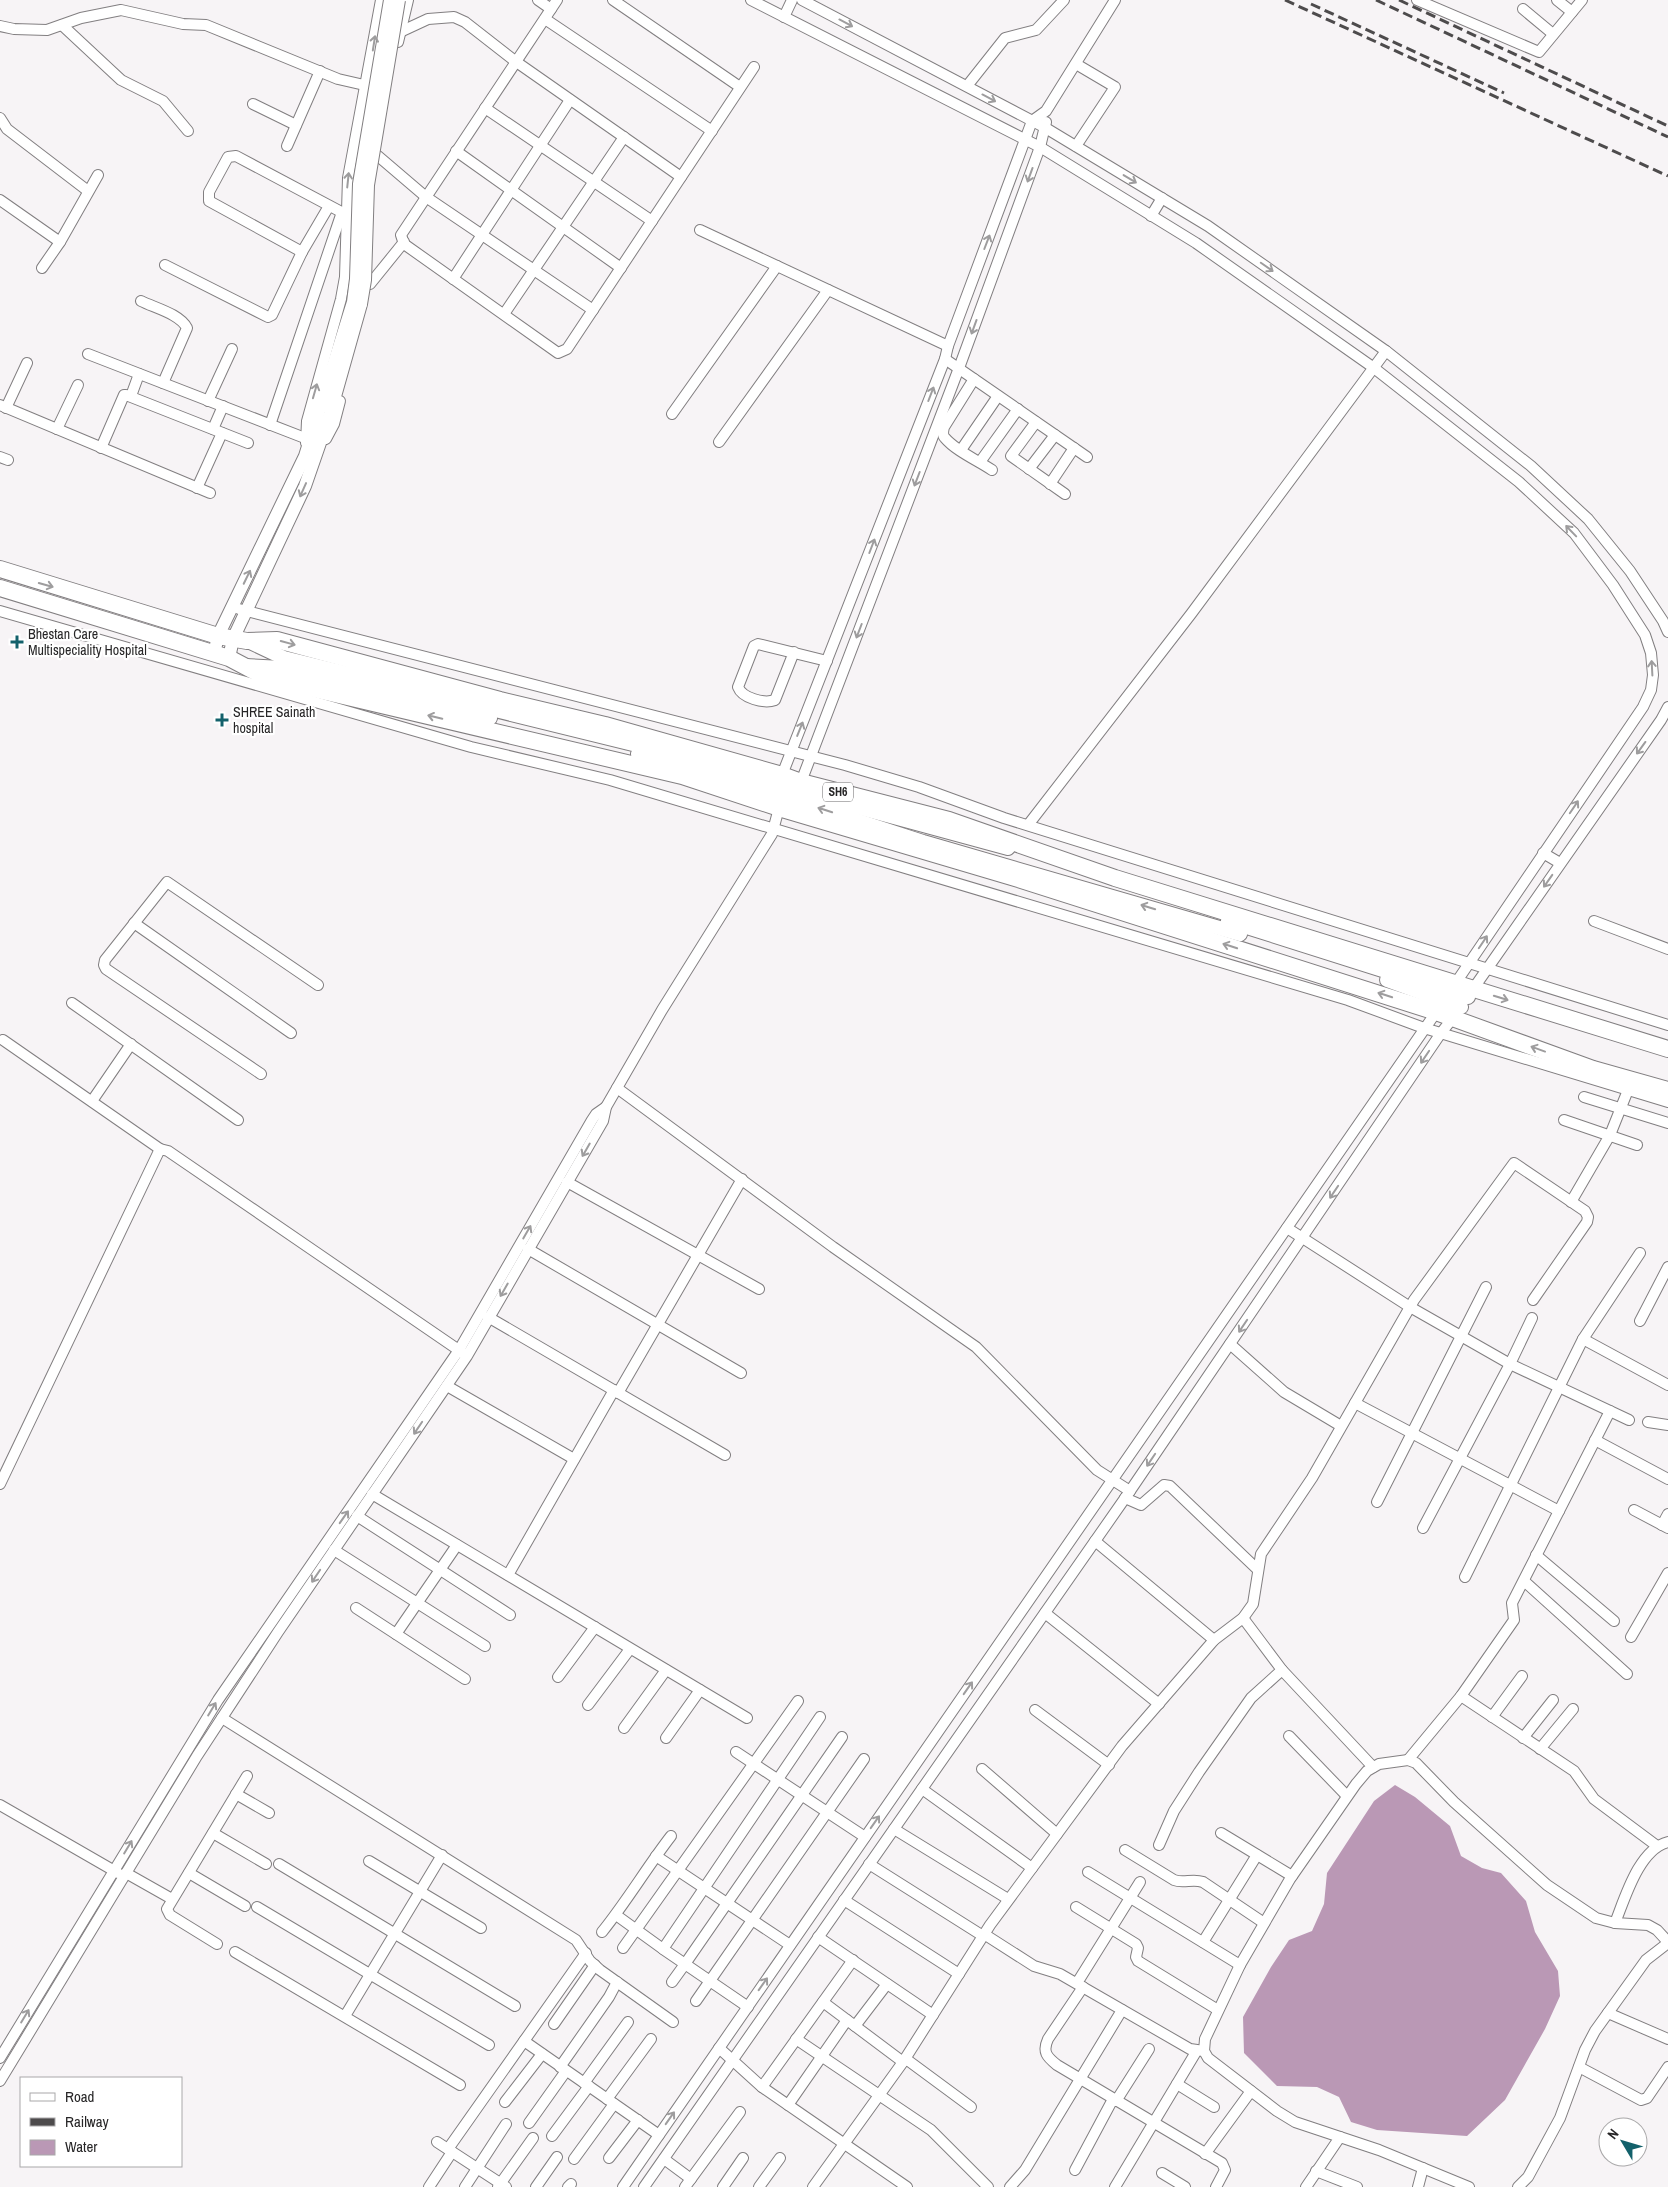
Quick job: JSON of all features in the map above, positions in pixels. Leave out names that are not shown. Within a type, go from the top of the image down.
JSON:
[{"type":"highway","name":"SH6","points":[[0,569],[233,639],[277,640],[500,700],[605,725],[782,775],[800,782],[950,820],[1464,1003],[1668,1049]]},
{"type":"highway","points":[[0,588],[229,659],[267,678],[682,776],[779,808],[1012,877],[1446,997],[1464,1003],[1593,1069],[1668,1090]]},
{"type":"main road","points":[[233,639],[284,658],[690,758],[802,792],[1011,849],[1446,997]]},
{"type":"main road","points":[[229,659],[282,668],[688,767],[922,842],[1446,997]]},
{"type":"street","points":[[233,639],[305,486],[310,458],[357,303],[359,184],[383,0]]},
{"type":"street","points":[[310,458],[307,422],[341,300],[345,277],[344,214],[348,178],[383,0]]},
{"type":"street","points":[[308,439],[365,280],[368,185],[399,0]]},
{"type":"street","points":[[229,659],[233,639],[232,607],[310,458],[334,424],[370,284],[374,182],[400,32],[408,0]]},
{"type":"street","points":[[538,0],[554,4],[401,235],[404,242],[453,279],[558,353],[566,349],[593,310],[754,67]]},
{"type":"street","points":[[613,0],[740,87]]},
{"type":"street","points":[[623,2187],[1470,962],[1643,707],[1651,690],[1653,675],[1651,653],[1646,635],[1613,585],[1574,534],[1519,482],[1374,368],[1196,243],[1040,147],[750,0]]},
{"type":"street","points":[[784,17],[792,0]]},
{"type":"street","points":[[802,0],[967,86],[1076,146],[1208,226],[1386,351],[1531,466],[1588,519],[1630,571],[1663,620],[1668,632]]},
{"type":"street","points":[[967,86],[1005,38],[1036,30],[1064,0]]},
{"type":"street","points":[[782,775],[946,358],[948,346],[1032,121],[1046,111],[1115,0]]},
{"type":"street","points":[[1417,0],[1538,52],[1582,0]]},
{"type":"street","points":[[1558,0],[1572,12]]},
{"type":"street","points":[[1523,9],[1553,34]]},
{"type":"street","points":[[0,26],[14,29],[47,30],[81,18],[121,10],[184,24],[206,25],[320,71],[389,91]]},
{"type":"street","points":[[400,32],[428,19],[454,18],[465,22],[515,62],[681,177]]},
{"type":"street","points":[[545,19],[712,131]]},
{"type":"street","points":[[62,24],[121,80],[162,101],[188,131]]},
{"type":"street","points":[[1076,64],[1115,87],[1076,146]]},
{"type":"street","points":[[287,146],[320,71]]},
{"type":"street","points":[[453,279],[570,100]]},
{"type":"street","points":[[252,104],[296,125]]},
{"type":"street","points":[[485,108],[652,221]]},
{"type":"street","points":[[800,782],[959,368],[1040,147],[1046,129],[1046,111]]},
{"type":"street","points":[[0,118],[7,129],[88,191]]},
{"type":"street","points":[[504,314],[624,137]]},
{"type":"street","points":[[456,151],[621,268]]},
{"type":"street","points":[[302,252],[209,201],[209,192],[228,157],[236,156],[344,214]]},
{"type":"street","points":[[378,156],[426,197],[593,310]]},
{"type":"street","points":[[42,268],[60,242],[98,175]]},
{"type":"street","points":[[1152,216],[1162,198]]},
{"type":"street","points":[[0,200],[60,242]]},
{"type":"street","points":[[165,265],[268,317],[275,311],[302,252],[329,206]]},
{"type":"street","points":[[270,424],[344,214]]},
{"type":"street","points":[[700,230],[948,346]]},
{"type":"street","points":[[370,284],[404,242]]},
{"type":"street","points":[[672,414],[777,266]]},
{"type":"street","points":[[719,442],[828,290]]},
{"type":"street","points":[[141,301],[177,318],[187,328],[163,383]]},
{"type":"street","points":[[208,401],[232,349]]},
{"type":"street","points":[[1028,826],[1197,606],[1386,351]]},
{"type":"street","points":[[88,354],[308,439]]},
{"type":"street","points":[[946,358],[1087,457]]},
{"type":"street","points":[[27,363],[3,406],[210,493]]},
{"type":"street","points":[[130,396],[139,374]]},
{"type":"street","points":[[974,379],[944,427],[943,433],[945,438],[992,470]]},
{"type":"street","points":[[57,429],[78,385]]},
{"type":"street","points":[[101,448],[124,396],[130,396],[248,443]]},
{"type":"street","points":[[961,450],[998,396]]},
{"type":"street","points":[[198,488],[218,431],[223,406]]},
{"type":"street","points":[[980,462],[1018,409]]},
{"type":"street","points":[[1036,422],[1011,456],[1065,494]]},
{"type":"street","points":[[1029,469],[1055,435]]},
{"type":"street","points":[[1050,484],[1074,448]]},
{"type":"street","points":[[864,566],[882,572]]},
{"type":"street","points":[[232,607],[811,756],[919,787],[1028,826],[1668,1024]]},
{"type":"street","points":[[0,611],[471,747],[595,775],[1348,1000],[1424,1028],[1668,1102]]},
{"type":"street","points":[[794,652],[775,700],[770,702],[743,695],[738,687],[754,646],[758,644],[794,652],[827,660]]},
{"type":"street","points":[[644,2187],[1095,1541],[1441,1033],[1662,720],[1668,707]]},
{"type":"street","points":[[0,2081],[222,1718],[357,1516],[447,1386],[463,1353],[592,1120],[606,1106],[618,1088],[774,828],[779,808]]},
{"type":"street","points":[[1543,853],[1560,864]]},
{"type":"street","points":[[261,1074],[106,969],[104,965],[105,960],[167,882],[318,985]]},
{"type":"street","points":[[1594,921],[1668,949]]},
{"type":"street","points":[[134,923],[291,1033]]},
{"type":"street","points":[[72,1003],[238,1120]]},
{"type":"street","points":[[3,1040],[160,1150],[168,1151],[292,1234],[358,1283],[463,1353]]},
{"type":"street","points":[[92,1101],[131,1044]]},
{"type":"street","points":[[618,1088],[833,1247],[976,1347],[1096,1470],[1112,1480],[1141,1505],[1164,1485],[1170,1486],[1257,1569]]},
{"type":"street","points":[[1571,1202],[1610,1135],[1628,1090]]},
{"type":"street","points":[[1584,1096],[1668,1123]]},
{"type":"street","points":[[1,2055],[218,1700],[488,1317],[603,1121],[606,1106]]},
{"type":"street","points":[[1564,1120],[1638,1145]]},
{"type":"street","points":[[0,1484],[160,1150]]},
{"type":"street","points":[[813,2187],[904,2061],[983,1935],[1008,1899],[1108,1765],[1214,1640],[1243,1618],[1253,1604],[1257,1569],[1261,1554],[1312,1478],[1410,1307],[1514,1163],[1585,1211],[1588,1217],[1587,1222],[1533,1300]]},
{"type":"street","points":[[508,1575],[574,1459],[658,1324],[742,1179]]},
{"type":"street","points":[[568,1182],[758,1289]]},
{"type":"street","points":[[1286,1228],[1410,1307],[1510,1364],[1629,1420]]},
{"type":"street","points":[[528,1248],[741,1373]]},
{"type":"street","points":[[1465,1577],[1583,1339],[1640,1253]]},
{"type":"street","points":[[1640,1321],[1668,1267]]},
{"type":"street","points":[[1377,1502],[1410,1432],[1486,1287]]},
{"type":"street","points":[[488,1317],[725,1455]]},
{"type":"street","points":[[1423,1528],[1510,1364],[1532,1318]]},
{"type":"street","points":[[1583,1339],[1667,1383]]},
{"type":"street","points":[[1230,1344],[1284,1392],[1341,1426]]},
{"type":"street","points":[[447,1386],[574,1459]]},
{"type":"street","points":[[1355,1403],[1559,1510]]},
{"type":"street","points":[[1408,1760],[1461,1696],[1514,1620],[1512,1602],[1610,1411]]},
{"type":"street","points":[[1648,1422],[1668,1425]]},
{"type":"street","points":[[1595,1440],[1668,1479]]},
{"type":"street","points":[[372,1494],[747,1718]]},
{"type":"street","points":[[1634,1510],[1665,1526],[1668,1514]]},
{"type":"street","points":[[357,1516],[510,1615]]},
{"type":"street","points":[[1095,1541],[1214,1640]]},
{"type":"street","points":[[396,1634],[457,1545]]},
{"type":"street","points":[[334,1550],[485,1646]]},
{"type":"street","points":[[1536,1555],[1614,1621]]},
{"type":"street","points":[[1631,1637],[1668,1573]]},
{"type":"street","points":[[1524,1581],[1627,1674]]},
{"type":"street","points":[[356,1608],[465,1679]]},
{"type":"street","points":[[1045,1613],[1159,1704]]},
{"type":"street","points":[[1243,1618],[1282,1670],[1373,1767]]},
{"type":"street","points":[[558,1677],[595,1627]]},
{"type":"street","points":[[588,1705],[630,1648]]},
{"type":"street","points":[[624,1728],[666,1670]]},
{"type":"street","points":[[1159,1846],[1174,1811],[1199,1772],[1251,1698],[1282,1670]]},
{"type":"street","points":[[1492,1717],[1522,1676]]},
{"type":"street","points":[[666,1738],[700,1690]]},
{"type":"street","points":[[1461,1696],[1574,1771],[1594,1799],[1657,1846]]},
{"type":"street","points":[[1523,1738],[1553,1700]]},
{"type":"street","points":[[622,1948],[798,1701]]},
{"type":"street","points":[[1540,1749],[1573,1709]]},
{"type":"street","points":[[1035,1710],[1108,1765]]},
{"type":"street","points":[[662,1948],[820,1717]]},
{"type":"street","points":[[222,1718],[576,1940],[595,1965],[673,2022]]},
{"type":"street","points":[[1289,1736],[1347,1796]]},
{"type":"street","points":[[672,1982],[842,1737]]},
{"type":"street","points":[[736,1752],[865,1837]]},
{"type":"street","points":[[696,2001],[864,1759]]},
{"type":"street","points":[[1115,2187],[1177,2084],[1200,2052],[1240,1965],[1292,1876],[1347,1796],[1367,1771],[1379,1764],[1408,1760],[1427,1772],[1454,1802],[1547,1885],[1596,1918],[1615,1923],[1648,1926],[1657,1930],[1668,1943],[1646,1960],[1595,2031],[1560,2118],[1528,2177],[1518,2187]]},
{"type":"street","points":[[982,1769],[1057,1834]]},
{"type":"street","points":[[218,1944],[170,1915],[167,1909],[247,1776]]},
{"type":"street","points":[[922,1789],[1032,1868]]},
{"type":"street","points":[[236,1794],[269,1813]]},
{"type":"street","points":[[0,1805],[114,1871],[172,1899]]},
{"type":"street","points":[[894,1829],[1008,1899]]},
{"type":"street","points":[[213,1833],[266,1864]]},
{"type":"street","points":[[1222,1834],[1292,1876]]},
{"type":"street","points":[[602,1932],[671,1836]]},
{"type":"street","points":[[1615,1923],[1637,1870],[1657,1846],[1668,1842]]},
{"type":"street","points":[[1126,1850],[1180,1883],[1197,1880],[1264,1923]]},
{"type":"street","points":[[345,2016],[442,1855]]},
{"type":"street","points":[[1203,1942],[1257,1855]]},
{"type":"street","points":[[656,1856],[704,1886],[790,1945]]},
{"type":"street","points":[[370,1861],[481,1928]]},
{"type":"street","points":[[279,1864],[515,2006]]},
{"type":"street","points":[[869,1864],[1034,1966],[1060,1974],[1200,2052],[1277,2111],[1295,2122],[1423,2168],[1469,2187]]},
{"type":"street","points":[[1088,1872],[1240,1965]]},
{"type":"street","points":[[189,1873],[245,1906]]},
{"type":"street","points":[[1140,1882],[1048,2039],[1045,2051],[1052,2061],[1080,2079],[1224,2166],[1224,2174],[1216,2187]]},
{"type":"street","points":[[844,1900],[959,1974]]},
{"type":"street","points":[[257,1907],[369,1976],[489,2045]]},
{"type":"street","points":[[1076,1907],[1137,1946],[1136,1957],[1138,1961],[1218,2010]]},
{"type":"street","points":[[616,1915],[748,2007]]},
{"type":"street","points":[[818,1937],[933,2015]]},
{"type":"street","points":[[236,1952],[460,2085]]},
{"type":"street","points":[[429,2187],[450,2150],[586,1953]]},
{"type":"street","points":[[782,1957],[797,1968]]},
{"type":"street","points":[[762,2087],[853,1960]]},
{"type":"street","points":[[554,2024],[595,1965]]},
{"type":"street","points":[[529,2123],[617,1982]]},
{"type":"street","points":[[788,2105],[822,2056],[887,1984]]},
{"type":"street","points":[[823,2002],[904,2061],[972,2107]]},
{"type":"street","points":[[1010,2187],[1025,2170],[1122,2010]]},
{"type":"street","points":[[1608,2013],[1668,2039]]},
{"type":"street","points":[[552,2136],[628,2022]]},
{"type":"street","points":[[574,2159],[651,2039]]},
{"type":"street","points":[[796,2039],[935,2133],[988,2187]]},
{"type":"street","points":[[524,2041],[659,2134]]},
{"type":"street","points":[[719,2048],[762,2087],[907,2187]]},
{"type":"street","points":[[1075,2170],[1114,2100],[1149,2049]]},
{"type":"street","points":[[505,2102],[542,2054]]},
{"type":"street","points":[[1579,2067],[1641,2100],[1646,2098],[1668,2067]]},
{"type":"street","points":[[1177,2084],[1214,2106]]},
{"type":"street","points":[[1206,2154],[1251,2091]]},
{"type":"street","points":[[664,2159],[688,2183],[740,2112]]},
{"type":"street","points":[[609,2158],[638,2120]]},
{"type":"street","points":[[466,2187],[506,2124]]},
{"type":"street","points":[[1306,2187],[1340,2137]]},
{"type":"street","points":[[437,2142],[502,2186],[533,2138]]},
{"type":"street","points":[[536,2187],[557,2157]]},
{"type":"street","points":[[723,2187],[744,2158]]},
{"type":"street","points":[[759,2187],[780,2158]]},
{"type":"street","points":[[1418,2187],[1423,2168]]},
{"type":"street","points":[[1316,2171],[1357,2187]]},
{"type":"street","points":[[1162,2173],[1185,2187]]},
{"type":"water","points":[[1395,1785],[1415,1797],[1450,1826],[1461,1856],[1482,1868],[1501,1873],[1526,1901],[1535,1932],[1558,1971],[1560,1996],[1545,2029],[1505,2100],[1467,2136],[1377,2130],[1351,2122],[1339,2097],[1317,2087],[1277,2086],[1244,2053],[1243,2017],[1271,1967],[1289,1940],[1312,1931],[1324,1904],[1327,1873],[1374,1801]]},
{"type":"railway","points":[[1285,0],[1668,176]]},
{"type":"railway","points":[[1376,0],[1668,137]]},
{"type":"railway","points":[[1399,0],[1668,126]]},
{"type":"railway","points":[[1311,4],[1504,93]]},
{"type":"place","name":"Bhestan Care Multispeciality Hospital","points":[[17,642]]},
{"type":"place","name":"SHREE Sainath hospital","points":[[222,720]]}]
